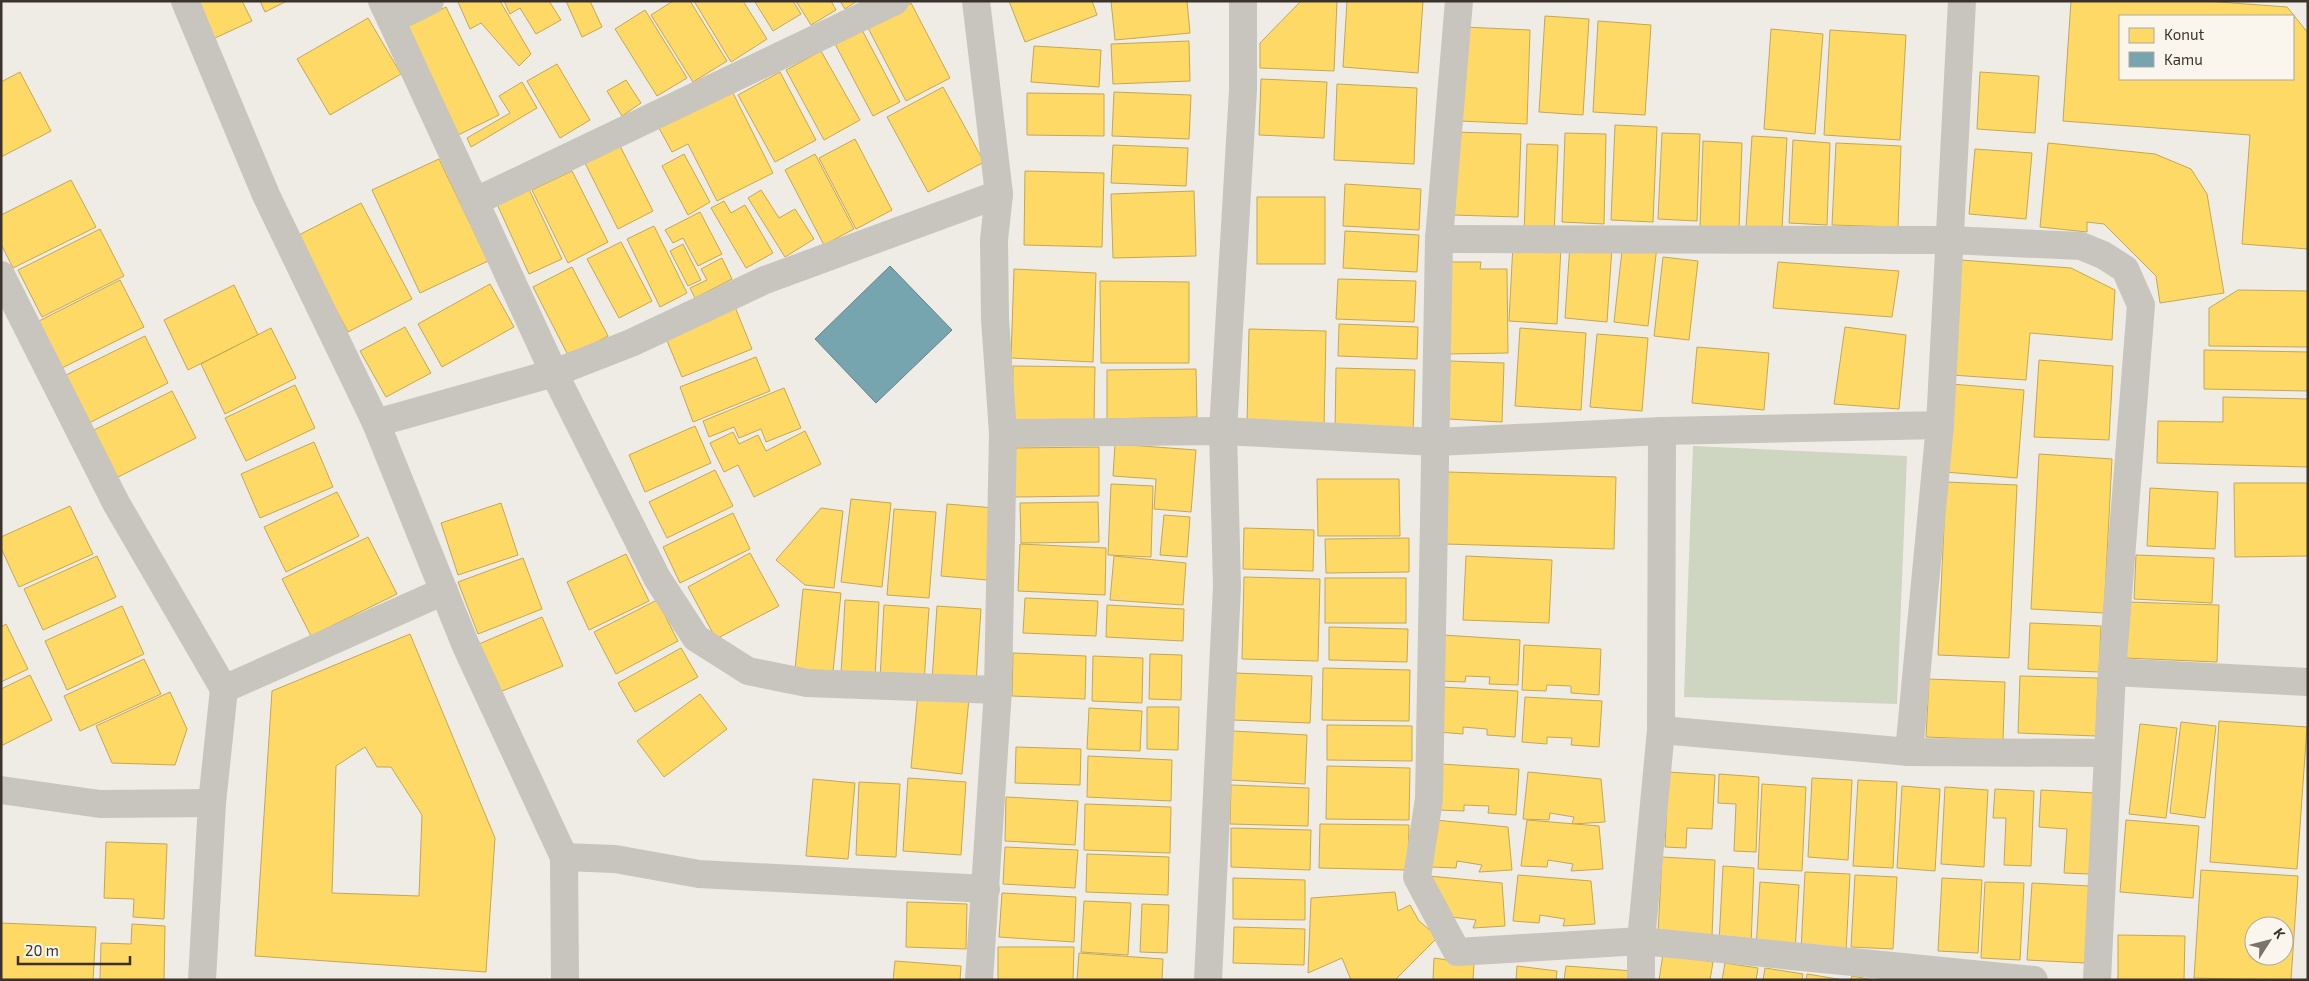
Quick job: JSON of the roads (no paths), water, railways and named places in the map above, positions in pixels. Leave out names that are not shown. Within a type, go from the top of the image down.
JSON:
[{"type":"street","points":[[185,1],[266,195],[376,423],[466,646],[564,857],[565,980]]},
{"type":"street","points":[[430,1],[387,11],[554,374],[657,578],[696,638],[748,671],[808,683],[998,690]]},
{"type":"street","points":[[474,202],[895,1]]},
{"type":"street","points":[[976,1],[999,194],[994,240],[995,319],[1003,433],[998,690],[979,980]]},
{"type":"street","points":[[1208,980],[1227,587],[1223,431],[1243,90],[1243,1]]},
{"type":"street","points":[[1460,1],[1439,239],[1429,800],[1417,877],[1456,952],[1641,941],[2034,980]]},
{"type":"street","points":[[1909,752],[1940,425],[1962,1]]},
{"type":"street","points":[[376,423],[554,374],[631,343],[765,280],[999,194]]},
{"type":"street","points":[[1439,239],[1949,240],[2081,246],[2102,255],[2124,269],[2141,305],[2112,672],[2096,980]]},
{"type":"street","points":[[1,275],[116,503],[224,689],[212,803],[202,980]]},
{"type":"street","points":[[1003,433],[1223,431],[1436,442],[1662,431],[1940,425]]},
{"type":"street","points":[[1642,980],[1641,941],[1661,730],[1662,431]]},
{"type":"street","points":[[224,689],[444,592]]},
{"type":"street","points":[[2112,672],[2308,682]]},
{"type":"street","points":[[1661,730],[1909,752],[2108,753]]},
{"type":"street","points":[[1,790],[100,804],[212,803]]},
{"type":"street","points":[[564,857],[614,859],[699,874],[986,889]]}]
